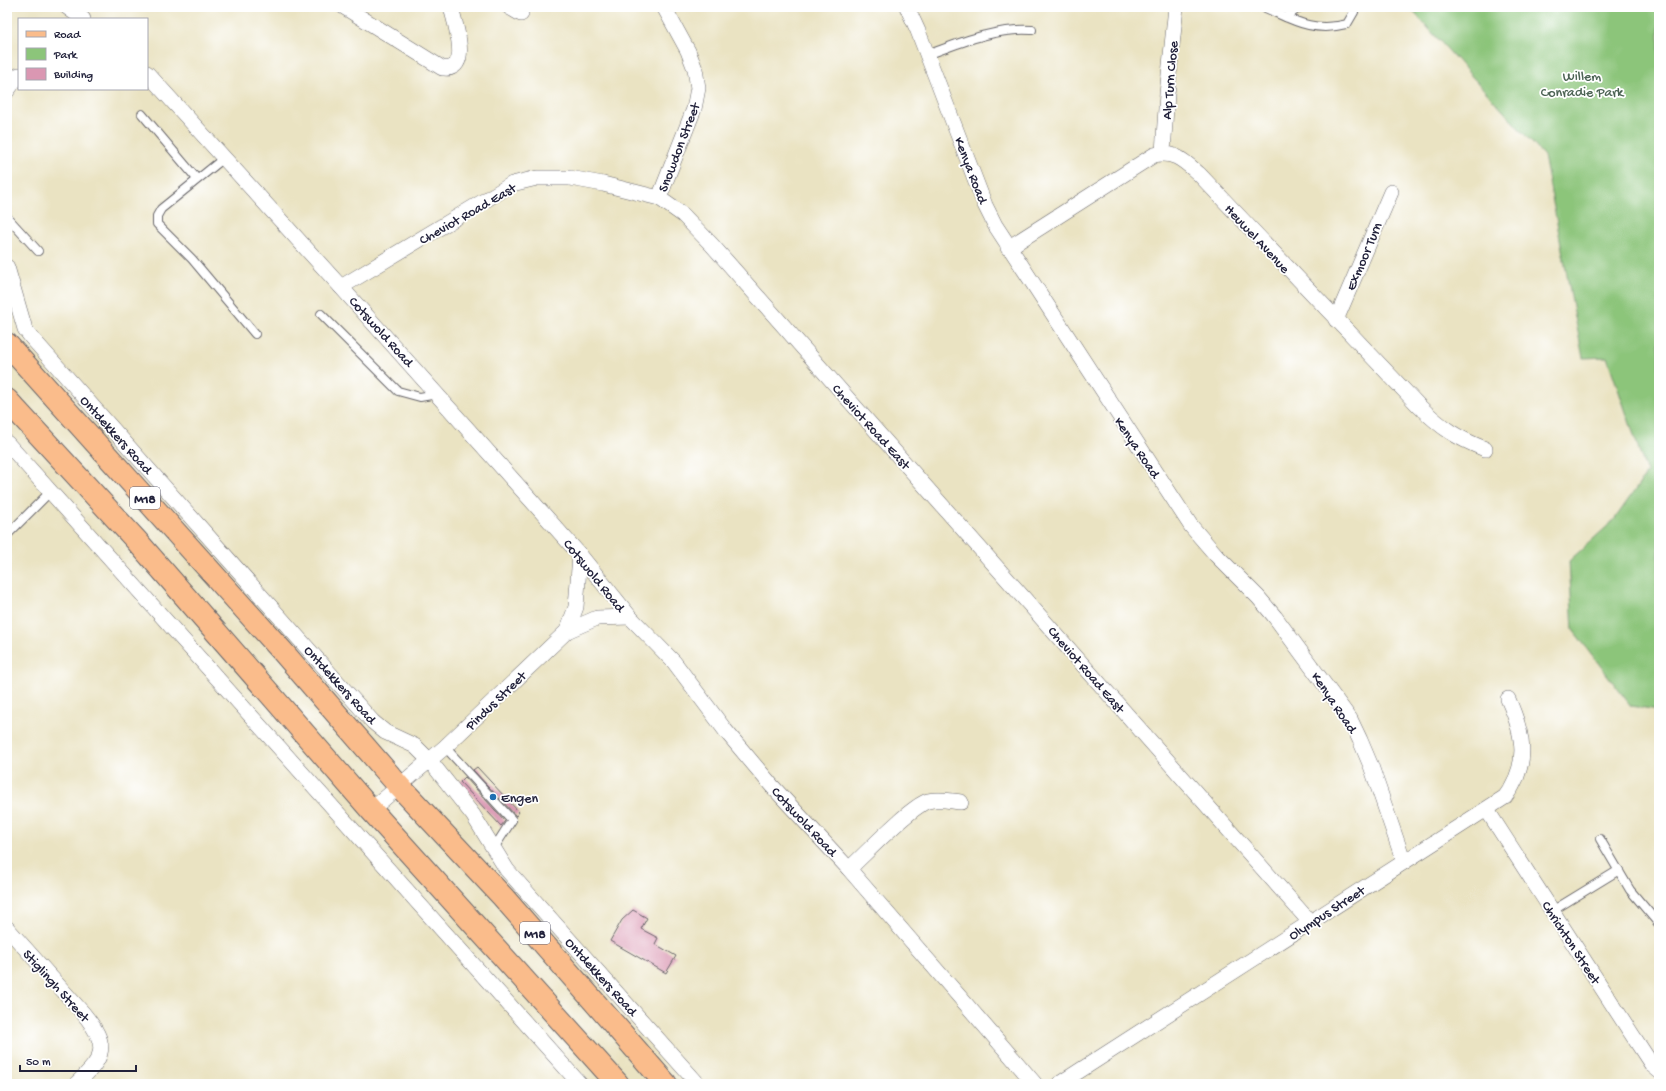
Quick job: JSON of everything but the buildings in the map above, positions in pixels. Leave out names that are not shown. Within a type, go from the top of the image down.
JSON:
[{"type":"main road","name":"Ontdekkers Road","points":[[7,344],[277,646],[399,786],[503,897],[666,1084]]},
{"type":"main road","name":"M18","points":[[7,400],[136,540],[371,810],[618,1084]]},
{"type":"street","points":[[344,7],[442,68],[452,68],[456,64],[460,48],[451,7]]},
{"type":"street","name":"Snowdon Street","points":[[658,198],[694,109],[698,88],[695,69],[688,51],[664,7]]},
{"type":"street","name":"Kenya Road","points":[[907,7],[985,205],[1008,248],[1191,526],[1216,555],[1258,597],[1275,617],[1350,719],[1371,766],[1404,862]]},
{"type":"street","name":"Alp Turn Close","points":[[1164,152],[1167,94],[1176,7]]},
{"type":"street","points":[[66,12],[81,18]]},
{"type":"street","name":"Cotswold Road","points":[[148,74],[341,286],[580,555],[630,617],[674,662],[725,730],[772,786],[849,869],[1035,1084]]},
{"type":"street","points":[[7,91],[18,76]]},
{"type":"street","points":[[1008,248],[1154,155],[1164,152]]},
{"type":"street","name":"Heuwel Avenue","points":[[1164,152],[1187,163],[1336,320],[1436,422],[1456,437],[1485,449]]},
{"type":"street","name":"Cheviot Road East","points":[[341,286],[512,184],[537,178],[570,178],[603,184],[658,198],[682,215],[712,245],[1310,922]]},
{"type":"street","name":"Exmoor Turn","points":[[1336,320],[1391,192]]},
{"type":"street","name":"Ontdekkers Road","points":[[7,266],[25,329],[31,337],[373,722],[385,732],[415,746],[430,761],[473,815],[507,870],[698,1084]]},
{"type":"street","points":[[7,443],[580,1084]]},
{"type":"street","points":[[567,631],[576,607],[580,555]]},
{"type":"street","name":"Pindus Street","points":[[371,810],[430,761],[567,631],[597,618],[630,617]]},
{"type":"street","name":"Olympus Street","points":[[1059,1084],[1505,797],[1511,790],[1520,767],[1523,744],[1519,724],[1508,699]]},
{"type":"street","points":[[849,869],[910,812],[926,802],[938,799],[961,802]]},
{"type":"street","name":"Chrichton Street","points":[[1487,810],[1642,1051],[1659,1071]]},
{"type":"street","name":"Stiglingh Street","points":[[7,928],[88,1018],[99,1037],[101,1046],[100,1057],[96,1066],[76,1084]]},
{"type":"lane","points":[[1263,7],[1303,25],[1336,27],[1347,24],[1351,19],[1354,12],[1351,7]]},
{"type":"lane","points":[[1286,17],[1300,7]]},
{"type":"lane","points":[[927,55],[965,41],[1022,30],[1032,30]]},
{"type":"lane","points":[[142,114],[197,179]]},
{"type":"lane","points":[[224,158],[161,209],[157,216],[157,224],[192,259],[255,334]]},
{"type":"lane","points":[[7,217],[38,251]]},
{"type":"lane","points":[[321,314],[398,391],[420,397],[437,394]]},
{"type":"lane","points":[[7,535],[50,492]]},
{"type":"lane","points":[[445,747],[511,818],[512,822],[494,848]]},
{"type":"lane","points":[[1600,839],[1630,890],[1658,922]]},
{"type":"lane","points":[[1552,911],[1618,870]]},
{"type":"green space","name":"Willem Conradie Park","points":[[1409,7],[1659,7],[1659,710],[1631,706],[1573,630],[1569,561],[1614,520],[1647,473],[1607,357],[1583,358],[1544,156]]},
{"type":"place","name":"Engen","points":[[493,797]]}]
